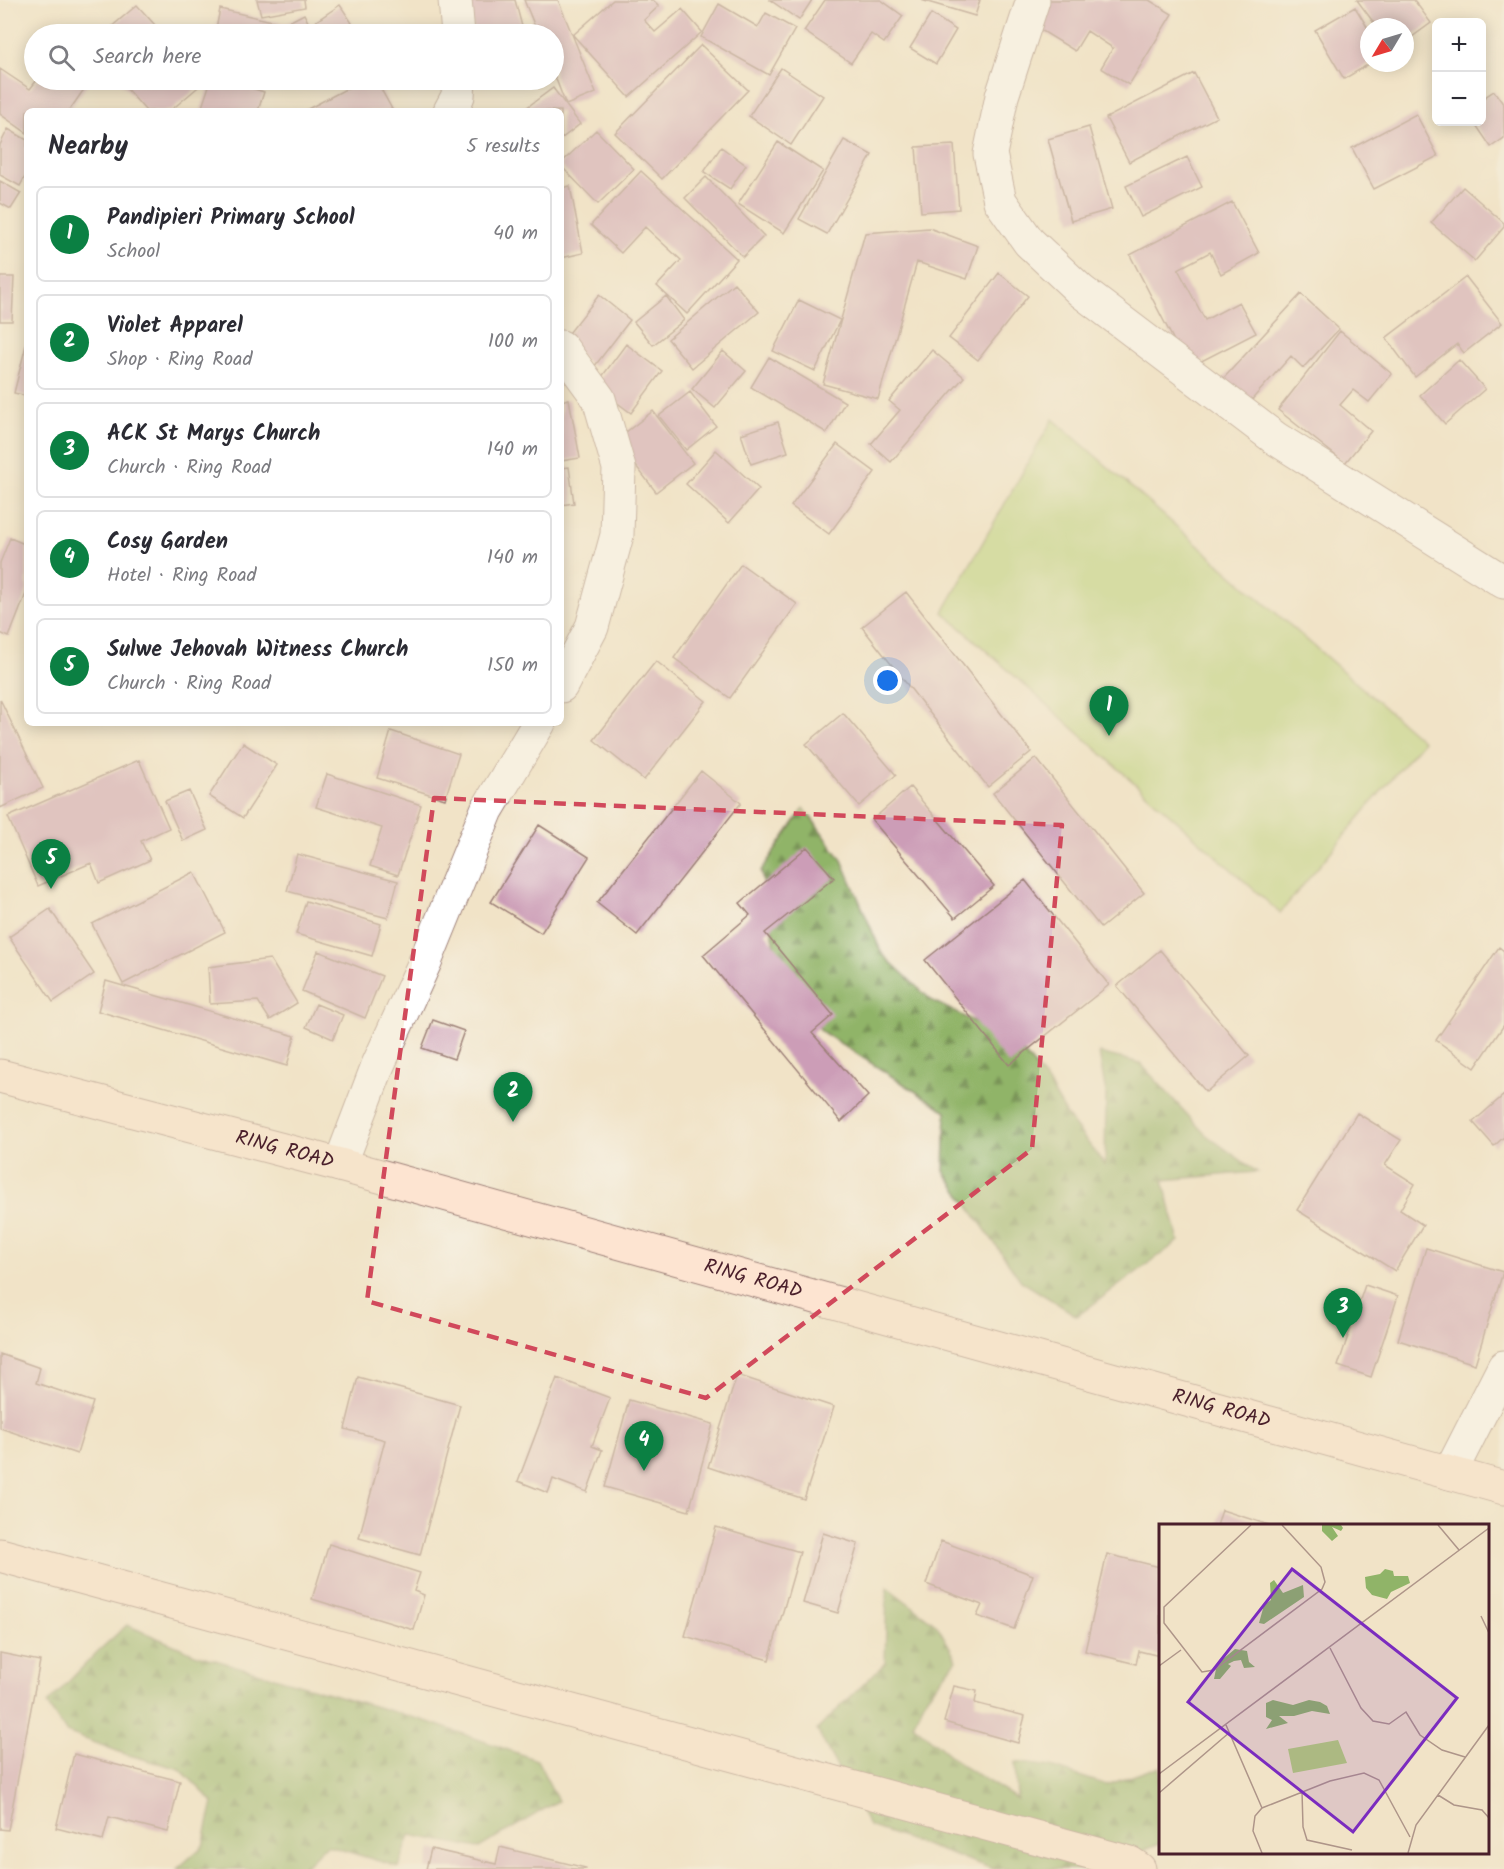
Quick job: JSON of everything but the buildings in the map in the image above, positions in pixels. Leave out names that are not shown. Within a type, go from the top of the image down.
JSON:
[{"type":"main road","name":"RING ROAD","points":[[0,1076],[340,1165],[1504,1488]]},
{"type":"main road","points":[[0,1555],[1130,1863],[1139,1869]]},
{"type":"street","points":[[455,0],[457,24]]},
{"type":"street","points":[[1033,0],[1002,96],[990,154],[1000,201],[1029,242],[1081,291],[1275,438],[1501,576]]},
{"type":"street","points":[[452,108],[458,90]]},
{"type":"street","points":[[564,351],[599,399],[619,468],[617,535],[592,627],[564,681]]},
{"type":"street","points":[[340,1165],[378,1065],[425,962],[487,810],[537,726]]},
{"type":"street","points":[[1450,1473],[1493,1412],[1504,1367]]},
{"type":"highlighted area","points":[[434,798],[1062,825],[1032,1149],[706,1398],[367,1301]]},
{"type":"green space","points":[[1053,419],[1423,741],[1280,913],[943,612]]},
{"type":"green space","points":[[804,808],[842,860],[882,954],[931,1000],[1016,1043],[1048,1083],[1068,1117],[1105,1165],[1106,1094],[1099,1053],[1140,1063],[1205,1134],[1257,1172],[1163,1180],[1179,1241],[1077,1316],[1021,1281],[944,1171],[946,1111],[821,1031],[775,946],[761,871]]},
{"type":"green space","points":[[887,1587],[937,1625],[957,1660],[927,1696],[913,1724],[961,1765],[1017,1799],[1015,1762],[1051,1767],[1107,1785],[1159,1766],[1159,1844],[1095,1869],[993,1869],[869,1826],[817,1730],[885,1663]]},
{"type":"green space","points":[[127,1625],[195,1654],[432,1723],[537,1760],[558,1801],[479,1848],[410,1835],[399,1867],[326,1845],[302,1869],[177,1869],[203,1846],[213,1802],[180,1769],[125,1754],[66,1732],[47,1704],[97,1652]]},
{"type":"place","name":"Pandipieri Primary School","points":[[1109,736]]},
{"type":"place","name":"Sulwe Jehovah Witness Church","points":[[51,889]]},
{"type":"place","name":"Violet Apparel","points":[[513,1122]]},
{"type":"place","name":"ACK St Marys Church","points":[[1343,1338]]},
{"type":"place","name":"Cosy Garden","points":[[644,1471]]}]
